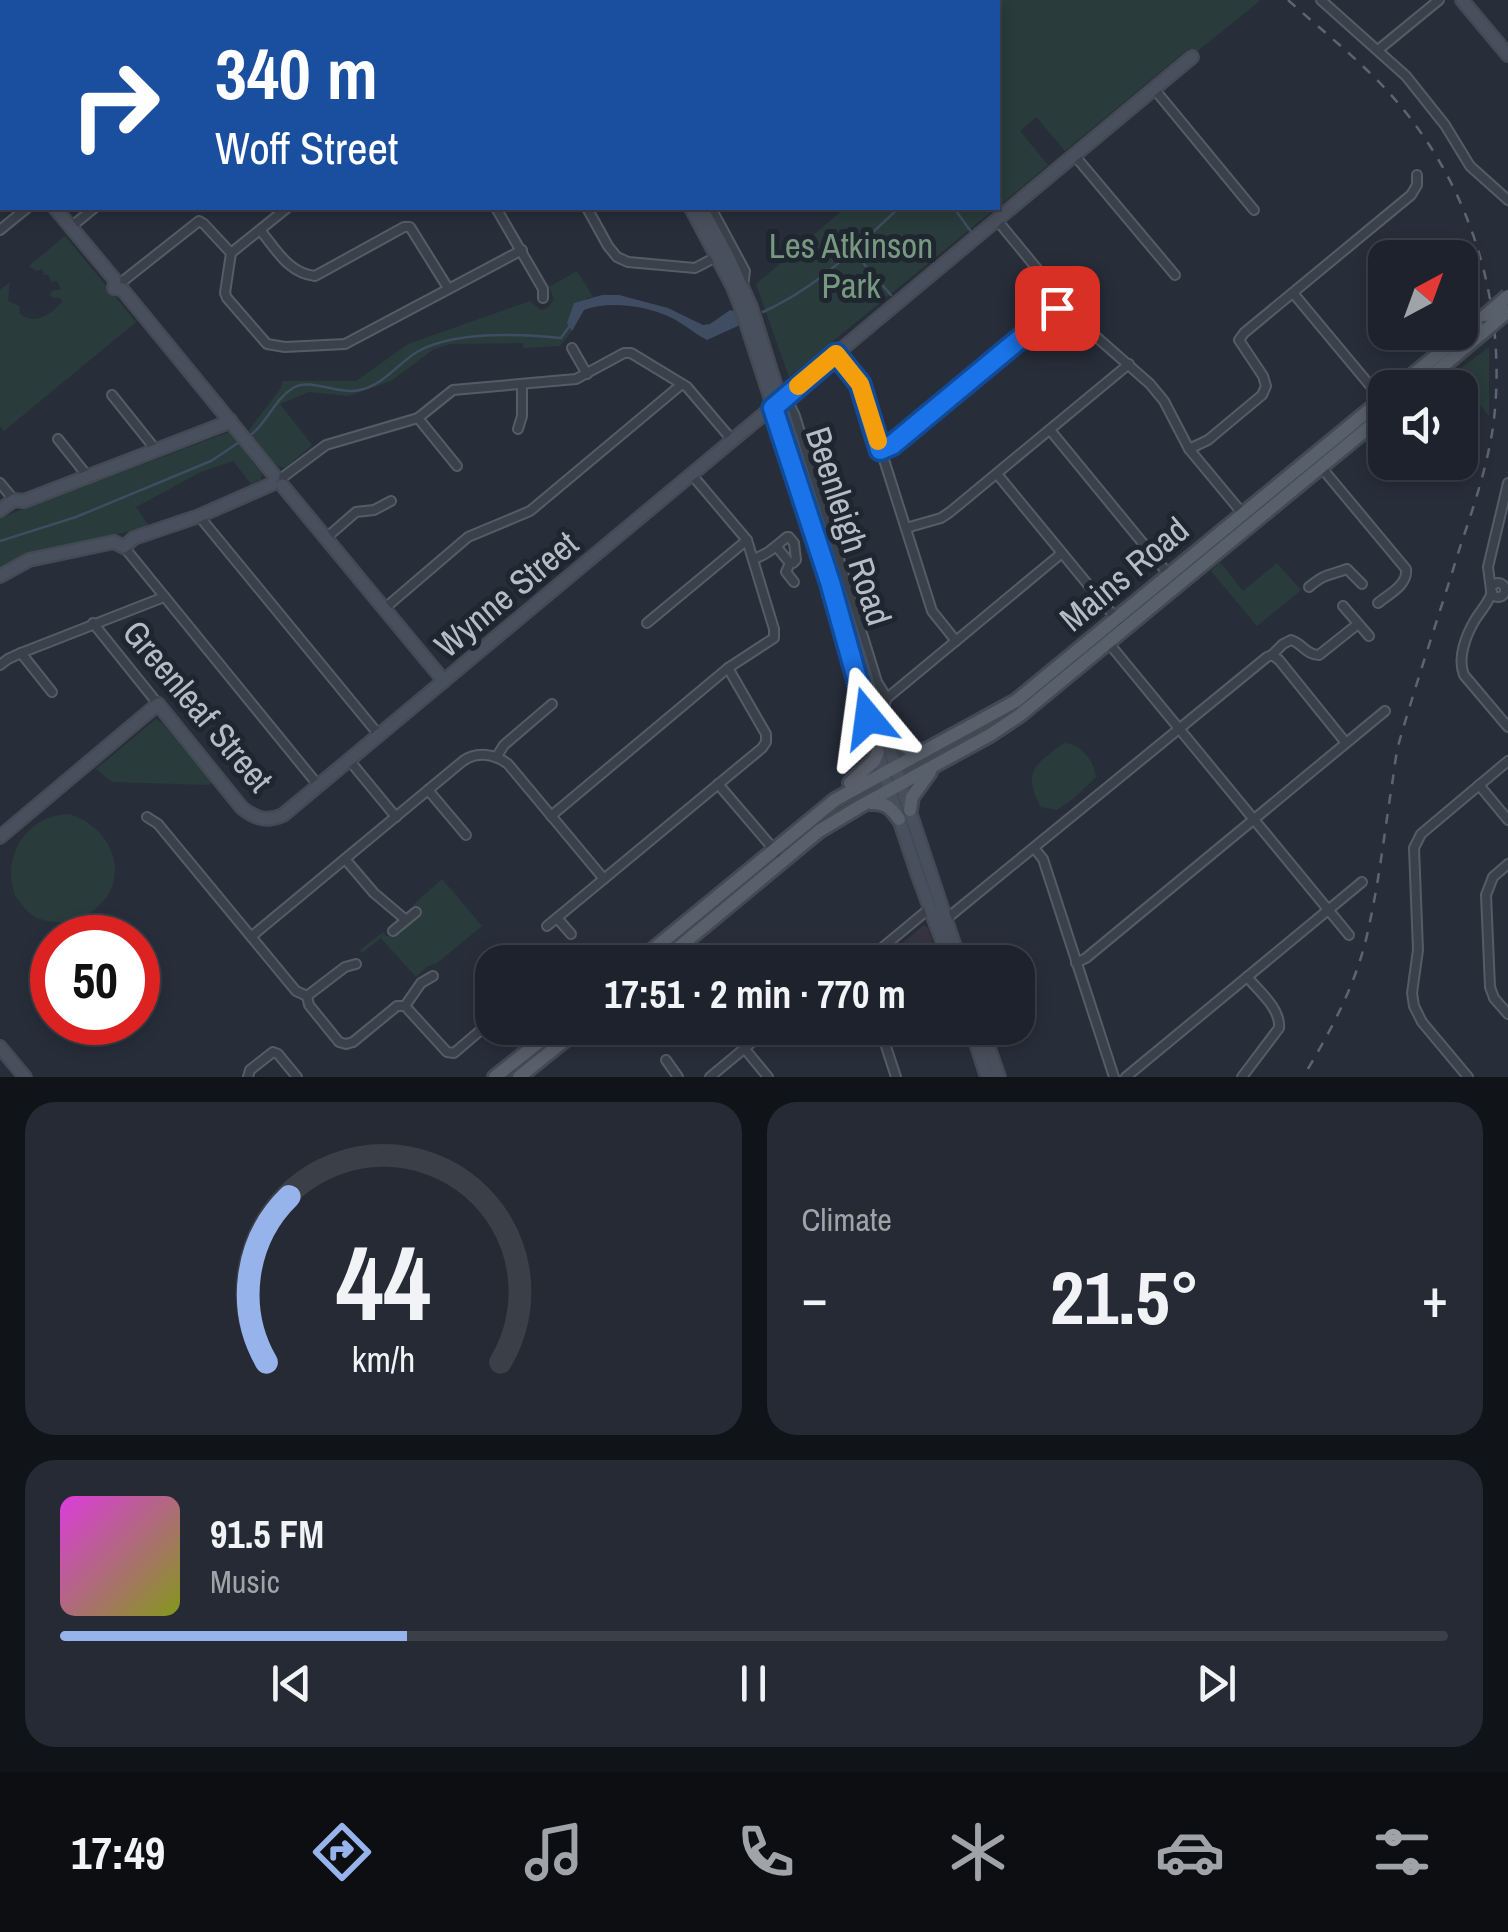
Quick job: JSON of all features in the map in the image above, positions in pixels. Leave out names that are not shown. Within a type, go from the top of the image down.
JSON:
[{"type":"main road","points":[[1436,370],[1508,296]]},
{"type":"main road","points":[[1421,370],[1486,322],[1508,312]]},
{"type":"main road","name":"Mains Road","points":[[1120,624],[1169,575],[1368,416]]},
{"type":"main road","name":"Mains Road","points":[[778,855],[1012,721],[1120,624],[1322,467],[1368,420]]},
{"type":"main road","name":"Mains Road","points":[[835,800],[1005,708],[1104,638]]},
{"type":"main road","points":[[882,722],[898,744],[909,750],[925,751]]},
{"type":"main road","points":[[680,945],[835,800],[874,762],[878,752]]},
{"type":"main road","points":[[864,804],[881,802],[904,815],[934,766]]},
{"type":"main road","points":[[660,945],[778,855]]},
{"type":"main road","points":[[495,1077],[535,1045]]},
{"type":"main road","points":[[519,1077],[559,1045]]},
{"type":"street","points":[[1321,0],[1406,76],[1445,125],[1470,166],[1508,200]]},
{"type":"street","points":[[1378,50],[1439,0]]},
{"type":"street","points":[[1462,0],[1508,55]]},
{"type":"street","name":"Wynne Street","points":[[263,819],[283,815],[1192,57]]},
{"type":"street","points":[[1155,90],[1254,210]]},
{"type":"street","points":[[1076,156],[1175,275]]},
{"type":"street","points":[[1189,449],[1208,440],[1262,395],[1266,386],[1263,376],[1239,340],[1244,333],[1411,195],[1417,175]]},
{"type":"street","points":[[0,230],[24,210]]},
{"type":"street","points":[[57,210],[444,681]]},
{"type":"street","points":[[71,227],[92,210]]},
{"type":"street","points":[[284,210],[230,253],[225,294],[267,344],[345,344],[522,250]]},
{"type":"street","points":[[497,210],[543,290],[543,298]]},
{"type":"street","points":[[588,210],[608,246],[628,262],[695,268],[718,256]]},
{"type":"street","name":"Beenleigh Road","points":[[693,210],[733,287],[779,399],[792,467],[830,582],[878,752],[889,768]]},
{"type":"street","name":"Beenleigh Road","points":[[703,210],[743,286],[882,722],[889,768],[945,945]]},
{"type":"street","name":"Beenleigh Road","points":[[712,210],[745,271],[743,286]]},
{"type":"street","points":[[997,220],[1093,335],[1150,384],[1164,401],[1189,449],[1243,514]]},
{"type":"street","points":[[120,284],[199,221],[230,253]]},
{"type":"street","points":[[260,230],[290,266],[315,276],[410,227],[448,288]]},
{"type":"street","points":[[1293,293],[1368,384]]},
{"type":"street","points":[[880,450],[892,445],[1064,302]]},
{"type":"street","points":[[572,348],[587,374]]},
{"type":"street","points":[[124,547],[134,538],[199,516],[278,480],[326,445],[418,418],[453,390],[576,379],[624,353],[632,353],[682,384],[733,441]]},
{"type":"street","points":[[836,354],[860,384],[932,611],[956,641]]},
{"type":"street","points":[[906,528],[941,518],[1129,364]]},
{"type":"street","points":[[518,430],[522,384]]},
{"type":"street","points":[[385,608],[468,538],[534,508],[682,384]]},
{"type":"street","points":[[112,395],[157,451]]},
{"type":"street","name":"Beenleigh Road","points":[[779,399],[793,411],[877,682],[887,698]]},
{"type":"street","points":[[418,418],[457,466]]},
{"type":"street","points":[[0,510],[14,500],[24,501],[89,478],[230,420]]},
{"type":"street","points":[[756,422],[770,426],[782,459],[792,467]]},
{"type":"street","points":[[1050,430],[1169,575]]},
{"type":"street","points":[[58,439],[89,478]]},
{"type":"street","points":[[1322,467],[1406,569],[1404,582],[1378,603]]},
{"type":"street","points":[[996,474],[1120,624]]},
{"type":"street","points":[[551,816],[728,668],[774,638],[747,540],[692,475]]},
{"type":"street","points":[[1508,482],[1488,562],[1497,591],[1471,627],[1460,664],[1464,675],[1508,727]]},
{"type":"street","points":[[0,484],[14,500]]},
{"type":"street","points":[[326,538],[356,512],[374,510],[391,502]]},
{"type":"street","points":[[199,516],[379,735]]},
{"type":"street","points":[[753,558],[791,538],[797,557],[786,572],[794,582]]},
{"type":"street","points":[[647,624],[747,540]]},
{"type":"street","points":[[0,576],[29,560],[114,542],[124,547],[318,785]]},
{"type":"street","points":[[776,546],[790,563]]},
{"type":"street","points":[[882,722],[887,698],[1062,553]]},
{"type":"street","points":[[1309,587],[1324,574],[1347,569],[1362,584]]},
{"type":"street","points":[[0,665],[93,623],[164,598]]},
{"type":"street","points":[[1343,606],[1368,636]]},
{"type":"street","name":"Greenleaf Street","points":[[93,623],[242,808],[263,819]]},
{"type":"street","points":[[945,920],[1282,644],[1296,641],[1308,652],[1319,655],[1358,624]]},
{"type":"street","points":[[1104,638],[1349,935]]},
{"type":"street","points":[[21,653],[52,692]]},
{"type":"street","points":[[1272,654],[1346,743]]},
{"type":"street","points":[[547,926],[762,748],[766,734],[728,668]]},
{"type":"street","points":[[0,837],[158,704]]},
{"type":"street","points":[[497,756],[504,744],[552,704]]},
{"type":"street","points":[[1076,963],[1386,711]]},
{"type":"street","points":[[252,936],[470,756],[497,756],[508,764],[604,879]]},
{"type":"street","points":[[348,760],[396,817]]},
{"type":"street","points":[[1468,1077],[1422,1022],[1414,1006],[1418,950],[1415,843],[1508,761]]},
{"type":"street","points":[[718,784],[778,855]]},
{"type":"street","points":[[1479,785],[1508,820]]},
{"type":"street","points":[[428,790],[466,835]]},
{"type":"street","points":[[146,817],[158,824],[296,991],[307,996]]},
{"type":"street","points":[[1034,848],[1043,859],[1114,1077]]},
{"type":"street","points":[[345,859],[374,893],[406,920]]},
{"type":"street","points":[[1508,864],[1493,878],[1486,895],[1490,987],[1508,1014]]},
{"type":"street","points":[[1126,1077],[1362,882]]},
{"type":"street","points":[[886,945],[935,906]]},
{"type":"street","name":"Beenleigh Road","points":[[935,906],[954,945]]},
{"type":"street","points":[[393,931],[416,912]]},
{"type":"street","points":[[558,918],[571,934]]},
{"type":"street","points":[[307,996],[345,966],[356,964]]},
{"type":"street","points":[[405,1006],[422,983],[433,976]]},
{"type":"street","points":[[1242,1077],[1280,1022],[1247,977]]},
{"type":"street","points":[[307,996],[309,1006],[339,1042],[346,1044],[397,1006],[405,1006],[447,1052],[454,1053],[475,1035]]},
{"type":"street","points":[[710,1077],[748,1045]]},
{"type":"street","points":[[886,1045],[896,1077]]},
{"type":"street","points":[[977,1045],[987,1077]]},
{"type":"street","points":[[988,1045],[999,1077]]},
{"type":"street","points":[[0,1047],[25,1077]]},
{"type":"street","points":[[744,1048],[768,1077]]},
{"type":"street","points":[[248,1077],[250,1070],[274,1052],[297,1077]]},
{"type":"street","points":[[666,1060],[678,1077]]},
{"type":"shaded area","points":[[924,925],[934,945],[900,945]]},
{"type":"green space","name":"Les Atkinson Park","points":[[1000,0],[1261,0],[1195,53],[1189,48],[1065,151],[1036,117],[1020,131],[1048,165],[1000,205]]},
{"type":"green space","name":"Les Atkinson Park","points":[[843,210],[994,210],[789,377],[756,284]]},
{"type":"green space","points":[[65,236],[136,322],[4,431],[0,426],[0,290],[10,282],[8,301],[19,306],[20,314],[26,317],[37,319],[53,310],[63,301],[50,295],[53,290],[61,290],[57,281],[52,282],[42,269],[36,271],[29,266]]},
{"type":"green space","points":[[577,271],[593,297],[587,298],[567,323],[572,331],[560,346],[451,344],[434,349],[391,381],[348,396],[309,392],[280,404],[312,445],[285,468],[268,458],[249,430],[281,388],[282,381],[356,381],[408,344],[530,301],[541,310],[548,308],[554,299],[549,287]]},
{"type":"green space","points":[[1489,347],[1489,416],[1478,402],[1478,370],[1459,370]]},
{"type":"green space","points":[[229,432],[262,474],[261,480],[251,484],[233,461],[201,472],[136,507],[150,527],[26,554],[0,566],[0,518]]},
{"type":"green space","points":[[1220,562],[1243,591],[1277,563],[1301,590],[1257,626],[1211,571]]},
{"type":"green space","points":[[156,719],[212,782],[209,785],[112,782],[96,769]]},
{"type":"green space","points":[[1064,743],[1086,754],[1096,777],[1057,810],[1041,807],[1032,785],[1034,769]]},
{"type":"green space","points":[[69,814],[91,825],[108,844],[112,855],[115,866],[110,891],[86,915],[32,915],[16,897],[12,882],[15,853],[30,830],[54,816]]},
{"type":"green space","points":[[442,879],[482,926],[416,977],[381,938],[362,953],[360,950],[383,932],[392,935],[418,913],[413,905]]},
{"type":"water","points":[[619,295],[668,308],[703,325],[730,310],[740,325],[707,340],[662,314],[605,305],[584,310],[572,331],[567,323],[574,303]]},
{"type":"waterway","points":[[763,312],[819,278],[897,210]]},
{"type":"waterway","points":[[955,210],[972,233]]},
{"type":"waterway","points":[[858,248],[864,264],[891,295]]},
{"type":"waterway","points":[[252,434],[281,398],[300,385],[360,390],[376,384],[432,345],[468,337],[561,338],[571,324]]},
{"type":"waterway","points":[[0,541],[76,517],[211,461],[238,443]]},
{"type":"railway","points":[[1288,0],[1390,94],[1428,143],[1450,180],[1481,259],[1490,300],[1496,385],[1484,472],[1398,745],[1364,946],[1343,1004],[1303,1077]]},
{"type":"slow traffic","points":[[798,386],[836,354],[860,384],[878,441]]},
{"type":"route","points":[[868,718],[830,582],[773,408],[836,354],[860,384],[880,450],[892,445],[1057,308]]}]
